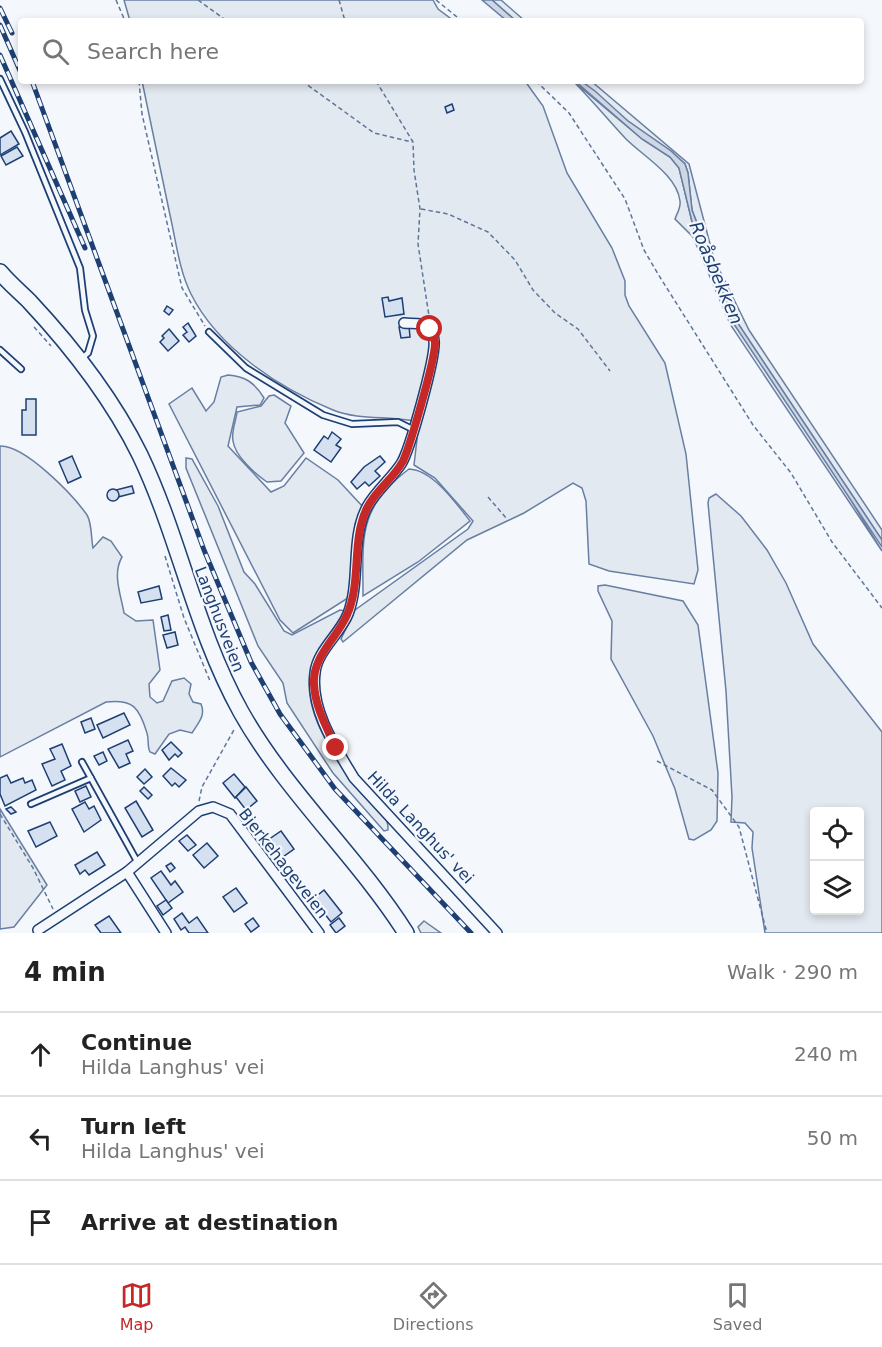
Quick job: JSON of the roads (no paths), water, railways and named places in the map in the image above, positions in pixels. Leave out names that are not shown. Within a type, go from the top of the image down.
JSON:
[{"type":"main road","name":"Langhusveien","points":[[0,262],[109,401],[141,458],[158,498],[206,640],[242,714],[267,752],[372,884],[406,933]]},
{"type":"main road","name":"Langhusveien","points":[[0,272],[30,302]]},
{"type":"street","name":"Hilda Langhus' vei","points":[[404,323],[423,324],[430,329],[435,342],[432,362],[402,463],[367,507],[359,529],[354,592],[348,615],[315,670],[314,685],[320,713],[336,748],[354,778],[497,933]]},
{"type":"street","name":"Bjerkehageveien","points":[[138,863],[199,811],[213,807],[230,814],[319,933]]},
{"type":"street","points":[[36,932],[138,863]]},
{"type":"street","points":[[127,872],[166,933]]},
{"type":"lane","points":[[0,80],[25,132],[80,268],[85,310],[93,336],[88,353],[79,361]]},
{"type":"lane","points":[[209,332],[246,368],[323,415],[352,424],[398,422],[412,429]]},
{"type":"lane","points":[[0,350],[21,369]]},
{"type":"lane","points":[[82,762],[138,863]]},
{"type":"lane","points":[[31,804],[91,778]]},
{"type":"railway","points":[[0,8],[12,33]]},
{"type":"railway","points":[[0,25],[18,66]]},
{"type":"railway","points":[[0,55],[85,248]]},
{"type":"railway","points":[[33,84],[204,550],[251,662],[280,714],[335,789],[471,933]]},
{"type":"water label","name":"Roåsbekken","points":[[716,273]]}]
